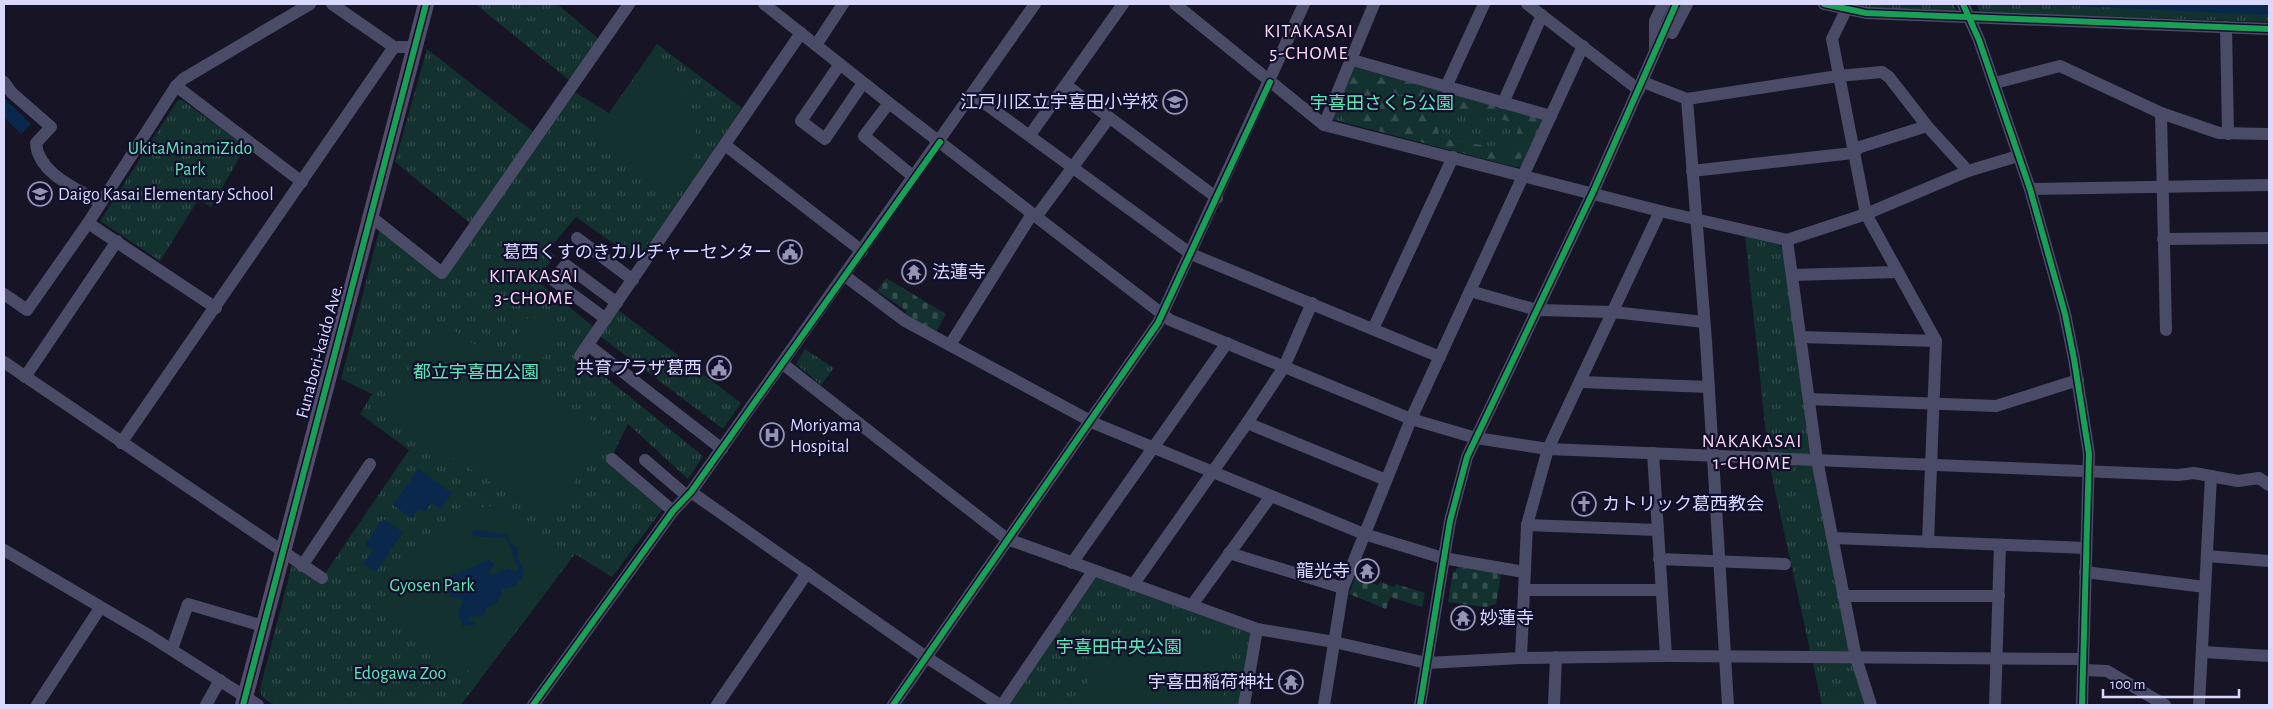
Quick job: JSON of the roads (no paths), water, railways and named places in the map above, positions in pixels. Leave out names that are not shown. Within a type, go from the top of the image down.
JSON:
[{"type":"main road","name":"Funabori-kaido Ave.","points":[[248,702],[263,626],[426,4]]},
{"type":"street","points":[[4,294],[27,310],[88,223],[176,86],[183,79],[310,4]]},
{"type":"street","points":[[332,4],[394,47],[415,47]]},
{"type":"street","points":[[370,216],[442,272],[629,4]]},
{"type":"street","points":[[764,4],[889,104],[1162,315],[1411,419],[1476,438],[1548,449],[1932,466],[2178,475],[2194,473],[2238,481],[2259,478],[2269,485]]},
{"type":"street","points":[[816,45],[843,4]]},
{"type":"street","points":[[533,705],[673,511],[689,494],[783,364],[1035,4]]},
{"type":"street","points":[[1030,135],[1123,4]]},
{"type":"street","points":[[1175,4],[1324,125],[1524,174],[1660,211],[1787,240],[1866,214],[1968,170],[2018,156]]},
{"type":"street","points":[[893,705],[1162,315],[1304,4]]},
{"type":"street","points":[[1324,125],[1374,4]]},
{"type":"street","points":[[1446,87],[1484,4]]},
{"type":"street","points":[[1528,4],[1583,46],[1641,86],[1688,99],[1838,76],[1882,72],[1890,77],[1927,126],[1968,170]]},
{"type":"street","points":[[1654,53],[1655,21],[1663,4]]},
{"type":"street","points":[[1420,705],[1454,500],[1467,458],[1593,192],[1676,4]]},
{"type":"street","points":[[1654,53],[1666,45],[1687,4]]},
{"type":"street","points":[[1824,4],[1866,14],[1967,12],[2269,29]]},
{"type":"street","points":[[1846,10],[1832,39],[1866,214],[1936,341],[1928,542]]},
{"type":"street","points":[[1967,12],[1995,83],[2030,189],[2065,314],[2078,380],[2089,454],[2082,705]]},
{"type":"street","points":[[1502,103],[1542,15]]},
{"type":"street","points":[[2226,27],[2228,134]]},
{"type":"street","points":[[580,356],[801,33]]},
{"type":"street","points":[[1324,705],[1343,588],[1364,534],[1411,419],[1583,46]]},
{"type":"street","points":[[121,443],[216,308],[394,47]]},
{"type":"street","points":[[1352,60],[1551,116]]},
{"type":"street","points":[[840,64],[801,121],[825,139],[863,83]]},
{"type":"street","points":[[1995,83],[2060,66],[2161,113],[2218,133],[2269,134]]},
{"type":"street","points":[[4,82],[12,93],[50,127],[36,143],[37,153],[50,170],[101,203]]},
{"type":"street","points":[[1066,84],[1217,198]]},
{"type":"street","points":[[176,86],[302,182]]},
{"type":"street","points":[[972,94],[1191,254],[1440,357]]},
{"type":"street","points":[[1688,99],[1728,705]]},
{"type":"street","points":[[889,104],[864,136],[909,173]]},
{"type":"street","points":[[2161,113],[2166,330]]},
{"type":"street","points":[[950,345],[1034,215],[1074,168],[1109,118]]},
{"type":"street","points":[[1692,171],[1853,153],[1860,147],[1927,126]]},
{"type":"street","points":[[725,145],[862,252]]},
{"type":"street","points":[[1373,329],[1453,157]]},
{"type":"street","points":[[2030,189],[2269,185]]},
{"type":"street","points":[[1521,658],[1527,524],[1548,449],[1660,211]]},
{"type":"street","points":[[88,223],[216,308]]},
{"type":"street","points":[[577,238],[633,280]]},
{"type":"street","points":[[2163,239],[2269,238]]},
{"type":"street","points":[[1787,240],[1817,460],[1856,658],[1871,705]]},
{"type":"street","points":[[25,377],[117,241]]},
{"type":"street","points":[[606,319],[553,280],[566,265],[617,303]]},
{"type":"street","points":[[1792,275],[1897,272]]},
{"type":"street","points":[[845,276],[905,321],[1090,421],[1153,448],[1213,470],[1364,534],[1443,558],[1524,572]]},
{"type":"street","points":[[1470,291],[1537,310],[1613,312],[1704,322]]},
{"type":"street","points":[[1132,585],[1247,423],[1284,367],[1312,303]]},
{"type":"street","points":[[1801,337],[1936,341]]},
{"type":"street","points":[[1072,563],[1227,343]]},
{"type":"street","points":[[588,345],[722,449]]},
{"type":"street","points":[[4,362],[282,553],[322,578]]},
{"type":"street","points":[[783,364],[1007,538],[1093,571],[1257,629],[1334,642],[1427,663],[1521,658],[1666,656],[1997,658],[2083,665],[2108,672],[2165,705]]},
{"type":"street","points":[[1809,399],[1996,406],[2078,380]]},
{"type":"street","points":[[1581,382],[1708,387]]},
{"type":"street","points":[[1247,423],[1386,480]]},
{"type":"street","points":[[1653,454],[1666,656]]},
{"type":"street","points":[[612,459],[673,511]]},
{"type":"street","points":[[645,460],[689,494],[926,657],[1001,705],[1093,571]]},
{"type":"street","points":[[302,566],[370,464]]},
{"type":"street","points":[[2199,705],[2211,476]]},
{"type":"street","points":[[1192,605],[1271,496]]},
{"type":"street","points":[[1527,524],[1657,530]]},
{"type":"street","points":[[1833,538],[2086,548]]},
{"type":"street","points":[[1995,705],[2000,545]]},
{"type":"street","points":[[4,550],[172,649],[220,680],[248,702]]},
{"type":"street","points":[[1229,553],[1343,588]]},
{"type":"street","points":[[2207,556],[2269,561]]},
{"type":"street","points":[[1659,559],[1785,564]]},
{"type":"street","points":[[2085,572],[2205,587]]},
{"type":"street","points":[[717,705],[807,574]]},
{"type":"street","points":[[1524,590],[1661,590]]},
{"type":"street","points":[[1843,596],[1999,596]]},
{"type":"street","points":[[172,649],[188,604],[263,626]]},
{"type":"street","points":[[37,705],[100,608]]},
{"type":"street","points":[[1244,705],[1257,629]]},
{"type":"street","points":[[2203,652],[2269,656]]},
{"type":"street","points":[[1554,705],[1556,657]]},
{"type":"street","points":[[206,705],[220,680]]},
{"type":"water","points":[[2030,4],[2269,4],[2269,15]]},
{"type":"water","points":[[5,99],[31,124],[21,134],[4,117]]},
{"type":"water","points":[[418,469],[452,493],[440,509],[431,503],[425,512],[419,508],[412,518],[393,505]]},
{"type":"water","points":[[383,519],[403,532],[376,572],[363,564],[373,550],[365,545]]},
{"type":"water","points":[[476,530],[507,535],[511,544],[518,548],[518,558],[524,572],[517,585],[503,589],[498,602],[486,608],[485,614],[481,617],[477,615],[470,617],[468,620],[474,623],[476,628],[471,625],[463,626],[458,613],[463,602],[450,596],[446,584],[447,578],[488,560],[495,564],[489,572],[490,576],[509,568],[512,571],[517,571],[519,568],[506,538],[473,536],[471,533]]},
{"type":"place","name":"江戸川区立宇喜田小学校","points":[[1175,102]]},
{"type":"place","name":"Daigo Kasai Elementary School","points":[[40,194]]},
{"type":"place","name":"葛西くすのきカルチャーセンター","points":[[790,252]]},
{"type":"place","name":"法蓮寺","points":[[914,272]]},
{"type":"place","name":"共育プラザ葛西","points":[[719,368]]},
{"type":"place","name":"Moriyama Hospital","points":[[772,435]]},
{"type":"place","name":"カトリック葛西教会","points":[[1584,504]]},
{"type":"place","name":"龍光寺","points":[[1367,571]]},
{"type":"place","name":"妙蓮寺","points":[[1463,618]]},
{"type":"place","name":"宇喜田稲荷神社","points":[[1291,682]]},
{"type":"district","name":"KITAKASAI 5-CHOME","points":[[1309,41]]},
{"type":"district","name":"KITAKASAI 3-CHOME","points":[[534,286]]},
{"type":"district","name":"NAKAKASAI 1-CHOME","points":[[1752,451]]},
{"type":"park label","name":"宇喜田さくら公園","points":[[1382,103]]},
{"type":"park label","name":"UkitaMinamiZido Park","points":[[190,158]]},
{"type":"park label","name":"都立宇喜田公園","points":[[476,372]]},
{"type":"park label","name":"Gyosen Park","points":[[432,585]]},
{"type":"park label","name":"宇喜田中央公園","points":[[1119,647]]},
{"type":"park label","name":"Edogawa Zoo","points":[[400,673]]}]
